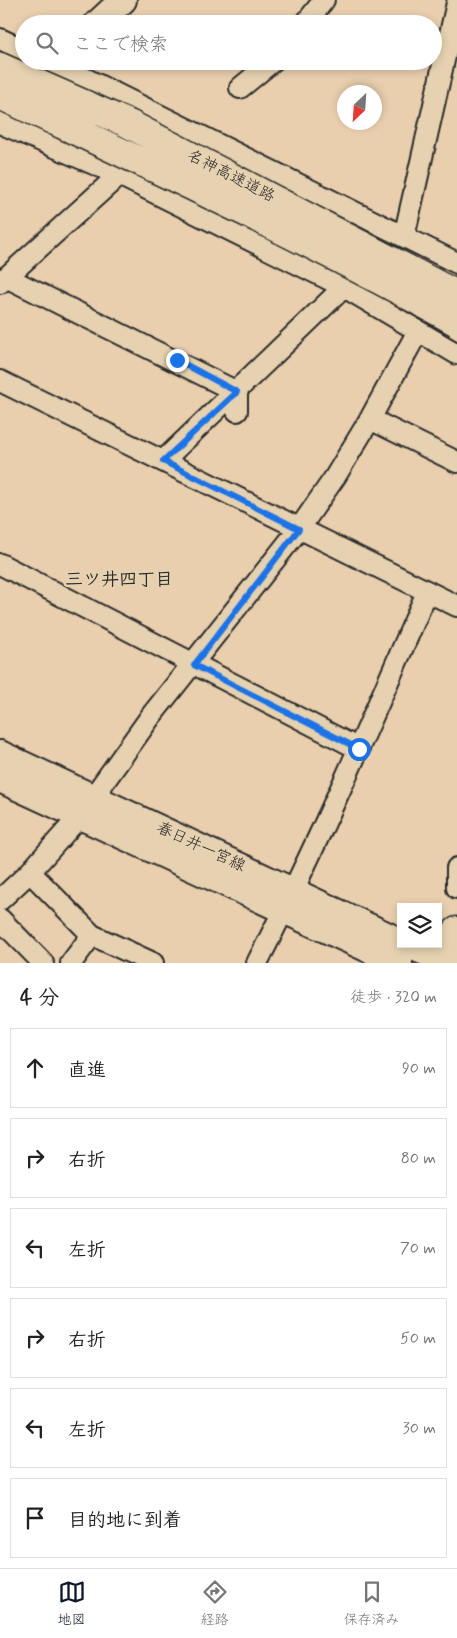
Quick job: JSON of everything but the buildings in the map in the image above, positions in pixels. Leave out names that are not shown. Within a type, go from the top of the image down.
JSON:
[{"type":"highway","name":"名神高速道路","points":[[0,67],[129,124],[419,273],[457,295]]},
{"type":"highway","name":"名神高速道路","points":[[0,95],[228,203],[400,290],[457,322]]},
{"type":"highway","points":[[419,273],[444,279],[457,285]]},
{"type":"highway","points":[[446,962],[457,931]]},
{"type":"main road","points":[[106,15],[122,0]]},
{"type":"main road","points":[[0,118],[46,70]]},
{"type":"main road","name":"春日井一宮線","points":[[0,754],[86,807],[289,901],[399,963]]},
{"type":"main road","name":"春日井一宮線","points":[[0,779],[86,807]]},
{"type":"main road","name":"春日井一宮線","points":[[289,901],[397,941]]},
{"type":"main road","points":[[415,948],[446,962]]},
{"type":"street","points":[[312,15],[324,0]]},
{"type":"street","points":[[442,69],[457,3]]},
{"type":"street","points":[[0,40],[15,46]]},
{"type":"street","points":[[70,70],[457,263]]},
{"type":"street","points":[[240,88],[262,70]]},
{"type":"street","points":[[404,237],[442,70]]},
{"type":"street","points":[[0,123],[119,175],[344,287],[457,354]]},
{"type":"street","points":[[119,175],[3,280],[237,401]]},
{"type":"street","points":[[163,461],[237,401],[344,287]]},
{"type":"street","points":[[0,900],[30,872],[86,807],[151,716],[194,665],[299,529],[335,477],[370,419],[418,331]]},
{"type":"street","points":[[1,384],[163,461],[457,606]]},
{"type":"street","points":[[370,419],[457,462]]},
{"type":"street","points":[[0,564],[359,749]]},
{"type":"street","points":[[257,963],[289,901],[359,749],[427,592]]},
{"type":"street","points":[[457,868],[457,888]]},
{"type":"street","points":[[30,872],[92,935],[153,963]]},
{"type":"street","points":[[0,919],[43,963]]},
{"type":"street","points":[[71,963],[92,935]]},
{"type":"district","name":"三ツ井四丁目","points":[[119,580]]},
{"type":"route","points":[[177,360],[237,392],[163,461],[299,529],[194,665],[359,749]]}]
